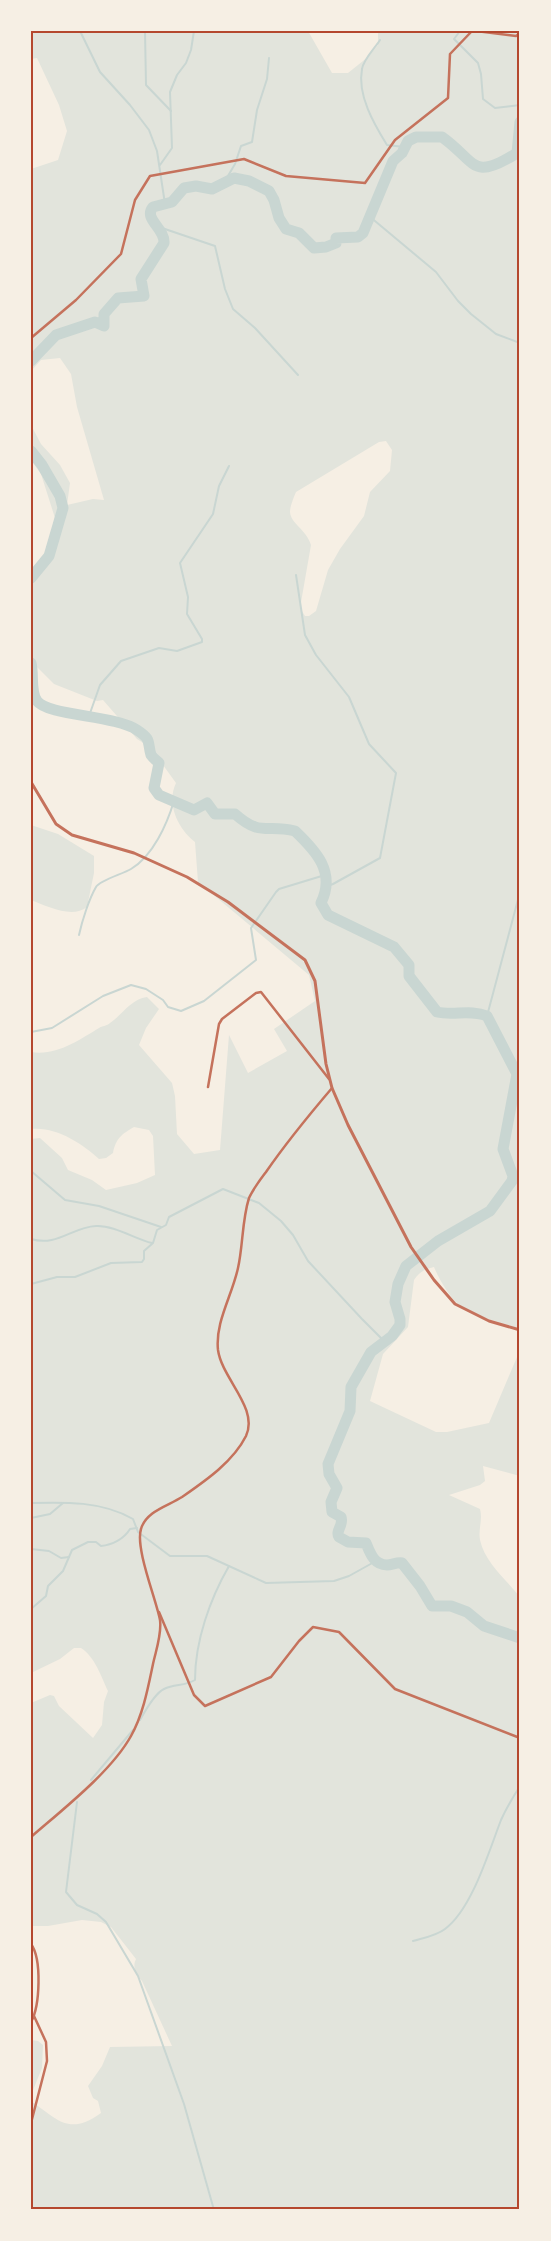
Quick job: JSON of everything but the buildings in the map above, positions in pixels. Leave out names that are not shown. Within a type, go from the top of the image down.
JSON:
[{"type":"street","points":[[31,338],[76,300],[121,254],[135,200],[150,176],[244,159],[286,176],[365,183],[396,140],[448,98],[450,54],[474,31],[516,36],[520,33]]},
{"type":"street","points":[[31,782],[56,824],[72,835],[134,852],[187,877],[228,902],[305,960],[315,981],[332,1088],[348,1125],[411,1247],[425,1268],[455,1304],[489,1321],[520,1330]]},
{"type":"street","points":[[208,1086],[219,1024],[256,993],[261,992],[330,1080]]},
{"type":"street","points":[[31,1837],[103,1771],[132,1735],[150,1679],[160,1629],[156,1604],[140,1543],[141,1528],[153,1512],[179,1499],[211,1476],[241,1445],[248,1428],[247,1412],[226,1376],[221,1362],[218,1338],[223,1313],[238,1268],[250,1196],[280,1152],[332,1088]]},
{"type":"street","points":[[156,1604],[194,1694],[206,1706],[271,1677],[299,1641],[313,1627],[339,1632],[395,1690],[520,1738]]},
{"type":"street","points":[[31,1944],[36,1954],[38,1995],[31,2022]]},
{"type":"street","points":[[31,2123],[47,2061],[46,2042],[34,2016]]},
{"type":"shaded area","points":[[31,31],[308,31],[332,73],[348,73],[368,57],[378,45],[378,31],[520,31],[520,1329],[481,1317],[460,1306],[445,1288],[434,1267],[425,1270],[414,1280],[408,1327],[383,1354],[370,1401],[436,1432],[447,1432],[489,1423],[520,1350],[520,1476],[483,1466],[485,1481],[480,1485],[449,1495],[480,1509],[480,1540],[486,1556],[520,1597],[520,2210],[31,2210],[31,2101],[64,2123],[80,2124],[101,2113],[98,2101],[93,2098],[88,2086],[102,2066],[110,2047],[172,2046],[135,1970],[136,1959],[111,1927],[101,1922],[82,1920],[48,1926],[31,1926],[31,1703],[50,1695],[54,1696],[59,1706],[93,1738],[102,1725],[104,1702],[108,1691],[94,1662],[81,1648],[74,1648],[60,1659],[31,1673],[31,1139],[40,1138],[62,1158],[68,1170],[92,1180],[106,1190],[137,1183],[155,1175],[153,1136],[149,1130],[134,1127],[120,1137],[113,1153],[106,1158],[99,1159],[85,1147],[59,1133],[49,1130],[31,1129],[31,1052],[50,1052],[67,1046],[100,1027],[109,1024],[131,1004],[147,997],[159,1009],[146,1028],[139,1045],[172,1083],[175,1096],[177,1134],[194,1154],[220,1150],[229,1035],[248,1073],[287,1051],[274,1029],[315,1001],[309,975],[198,882],[195,842],[183,830],[175,816],[173,807],[173,791],[176,783],[150,747],[137,739],[103,700],[97,701],[54,684],[31,661],[31,582],[43,571],[55,518],[41,474],[31,460],[31,425],[41,444],[60,465],[70,483],[67,505],[93,499],[104,500],[77,407],[71,374],[60,358],[41,360],[31,371],[31,169],[58,160],[67,131],[59,105],[37,58],[31,59]],"holes":[[[386,441],[392,450],[390,471],[370,492],[364,516],[340,549],[328,570],[316,611],[309,616],[305,616],[300,608],[311,545],[309,539],[291,516],[291,507],[296,492],[379,442]]]},
{"type":"shaded area","points":[[31,825],[58,834],[94,856],[94,873],[87,907],[74,912],[67,912],[31,900]]},
{"type":"shaded area","points":[[31,2040],[38,2041],[43,2045],[42,2068],[31,2095]]},
{"type":"waterway","points":[[80,31],[100,72],[130,105],[149,130],[157,151],[165,204]]},
{"type":"waterway","points":[[145,31],[146,85],[171,111]]},
{"type":"waterway","points":[[160,165],[172,148],[170,92],[177,75],[186,63],[191,50],[194,31]]},
{"type":"waterway","points":[[460,31],[454,39],[478,63],[483,99],[495,108],[520,105]]},
{"type":"waterway","points":[[380,40],[363,65],[361,79],[364,99],[372,119],[387,145],[404,147]]},
{"type":"waterway","points":[[225,181],[235,164],[241,146],[252,142],[257,110],[267,79],[269,58]]},
{"type":"waterway","points":[[31,361],[56,335],[95,322],[104,326],[104,314],[118,298],[144,296],[141,279],[164,243],[161,233],[152,220],[151,211],[153,207],[172,202],[184,188],[196,186],[212,189],[234,178],[249,181],[269,191],[274,200],[279,218],[286,229],[299,233],[314,248],[326,247],[336,243],[336,238],[358,237],[363,233],[393,161],[402,153],[408,141],[416,137],[442,137],[475,165],[482,167],[491,166],[517,153],[520,122]]},
{"type":"waterway","points":[[369,216],[436,272],[458,301],[471,314],[496,334],[520,343]]},
{"type":"waterway","points":[[159,227],[215,246],[225,289],[233,309],[255,328],[298,375]]},
{"type":"waterway","points":[[31,451],[42,465],[60,496],[63,508],[49,556],[31,578]]},
{"type":"waterway","points":[[89,716],[100,685],[121,661],[159,648],[177,651],[202,642],[187,614],[188,597],[180,563],[213,514],[219,486],[229,466]]},
{"type":"waterway","points":[[296,575],[305,635],[316,655],[349,697],[369,744],[396,773],[380,858],[325,887]]},
{"type":"waterway","points":[[31,663],[35,697],[44,706],[54,710],[114,721],[127,725],[145,736],[151,755],[159,763],[154,788],[159,795],[194,810],[207,803],[215,814],[235,814],[258,828],[295,831],[310,846],[322,863],[326,881],[321,903],[328,915],[394,947],[409,965],[409,976],[437,1012],[474,1013],[487,1016],[517,1074],[503,1149],[513,1176],[512,1181],[490,1211],[438,1241],[406,1266],[398,1284],[395,1302],[400,1325],[392,1336],[371,1352],[351,1387],[350,1411],[328,1464],[329,1474],[337,1488],[331,1502],[332,1512],[341,1517],[342,1520],[338,1532],[339,1537],[348,1542],[366,1543],[373,1558],[379,1563],[387,1565],[402,1563],[420,1586],[432,1606],[451,1606],[467,1612],[484,1626],[520,1638]]},
{"type":"waterway","points":[[79,935],[86,910],[98,884],[131,869],[146,856],[158,839],[174,801]]},
{"type":"waterway","points":[[31,1032],[52,1028],[103,996],[131,985],[146,989],[163,1000],[168,1007],[181,1011],[204,1001],[256,960],[251,928],[276,892],[279,889],[325,875]]},
{"type":"waterway","points":[[487,1016],[520,892]]},
{"type":"waterway","points":[[31,1171],[65,1200],[99,1206],[161,1227]]},
{"type":"waterway","points":[[31,1284],[57,1277],[75,1277],[111,1263],[142,1262],[144,1251],[153,1243],[157,1230],[166,1225],[169,1217],[223,1189],[259,1203],[281,1221],[293,1235],[308,1261],[385,1342]]},
{"type":"waterway","points":[[31,1239],[40,1241],[57,1239],[87,1227],[103,1226],[152,1243]]},
{"type":"waterway","points":[[31,1503],[83,1504],[121,1513],[133,1519],[138,1532],[170,1556],[207,1556],[266,1583],[334,1581],[349,1576],[376,1561]]},
{"type":"waterway","points":[[31,1518],[50,1514],[63,1503]]},
{"type":"waterway","points":[[31,1609],[46,1596],[48,1586],[63,1571],[72,1550],[88,1542],[96,1542],[101,1546],[109,1544],[121,1539],[130,1529],[137,1528]]},
{"type":"waterway","points":[[31,1549],[49,1551],[61,1558],[69,1557]]},
{"type":"waterway","points":[[140,1720],[150,1703],[161,1691],[168,1687],[195,1680],[198,1650],[205,1621],[216,1592],[229,1566]]},
{"type":"waterway","points":[[91,1780],[133,1730]]},
{"type":"waterway","points":[[413,1941],[429,1937],[445,1929],[455,1920],[479,1879],[501,1820],[520,1786]]},
{"type":"waterway","points":[[77,1802],[66,1892],[77,1905],[97,1914],[106,1922],[138,1976],[184,2104],[214,2210]]}]
